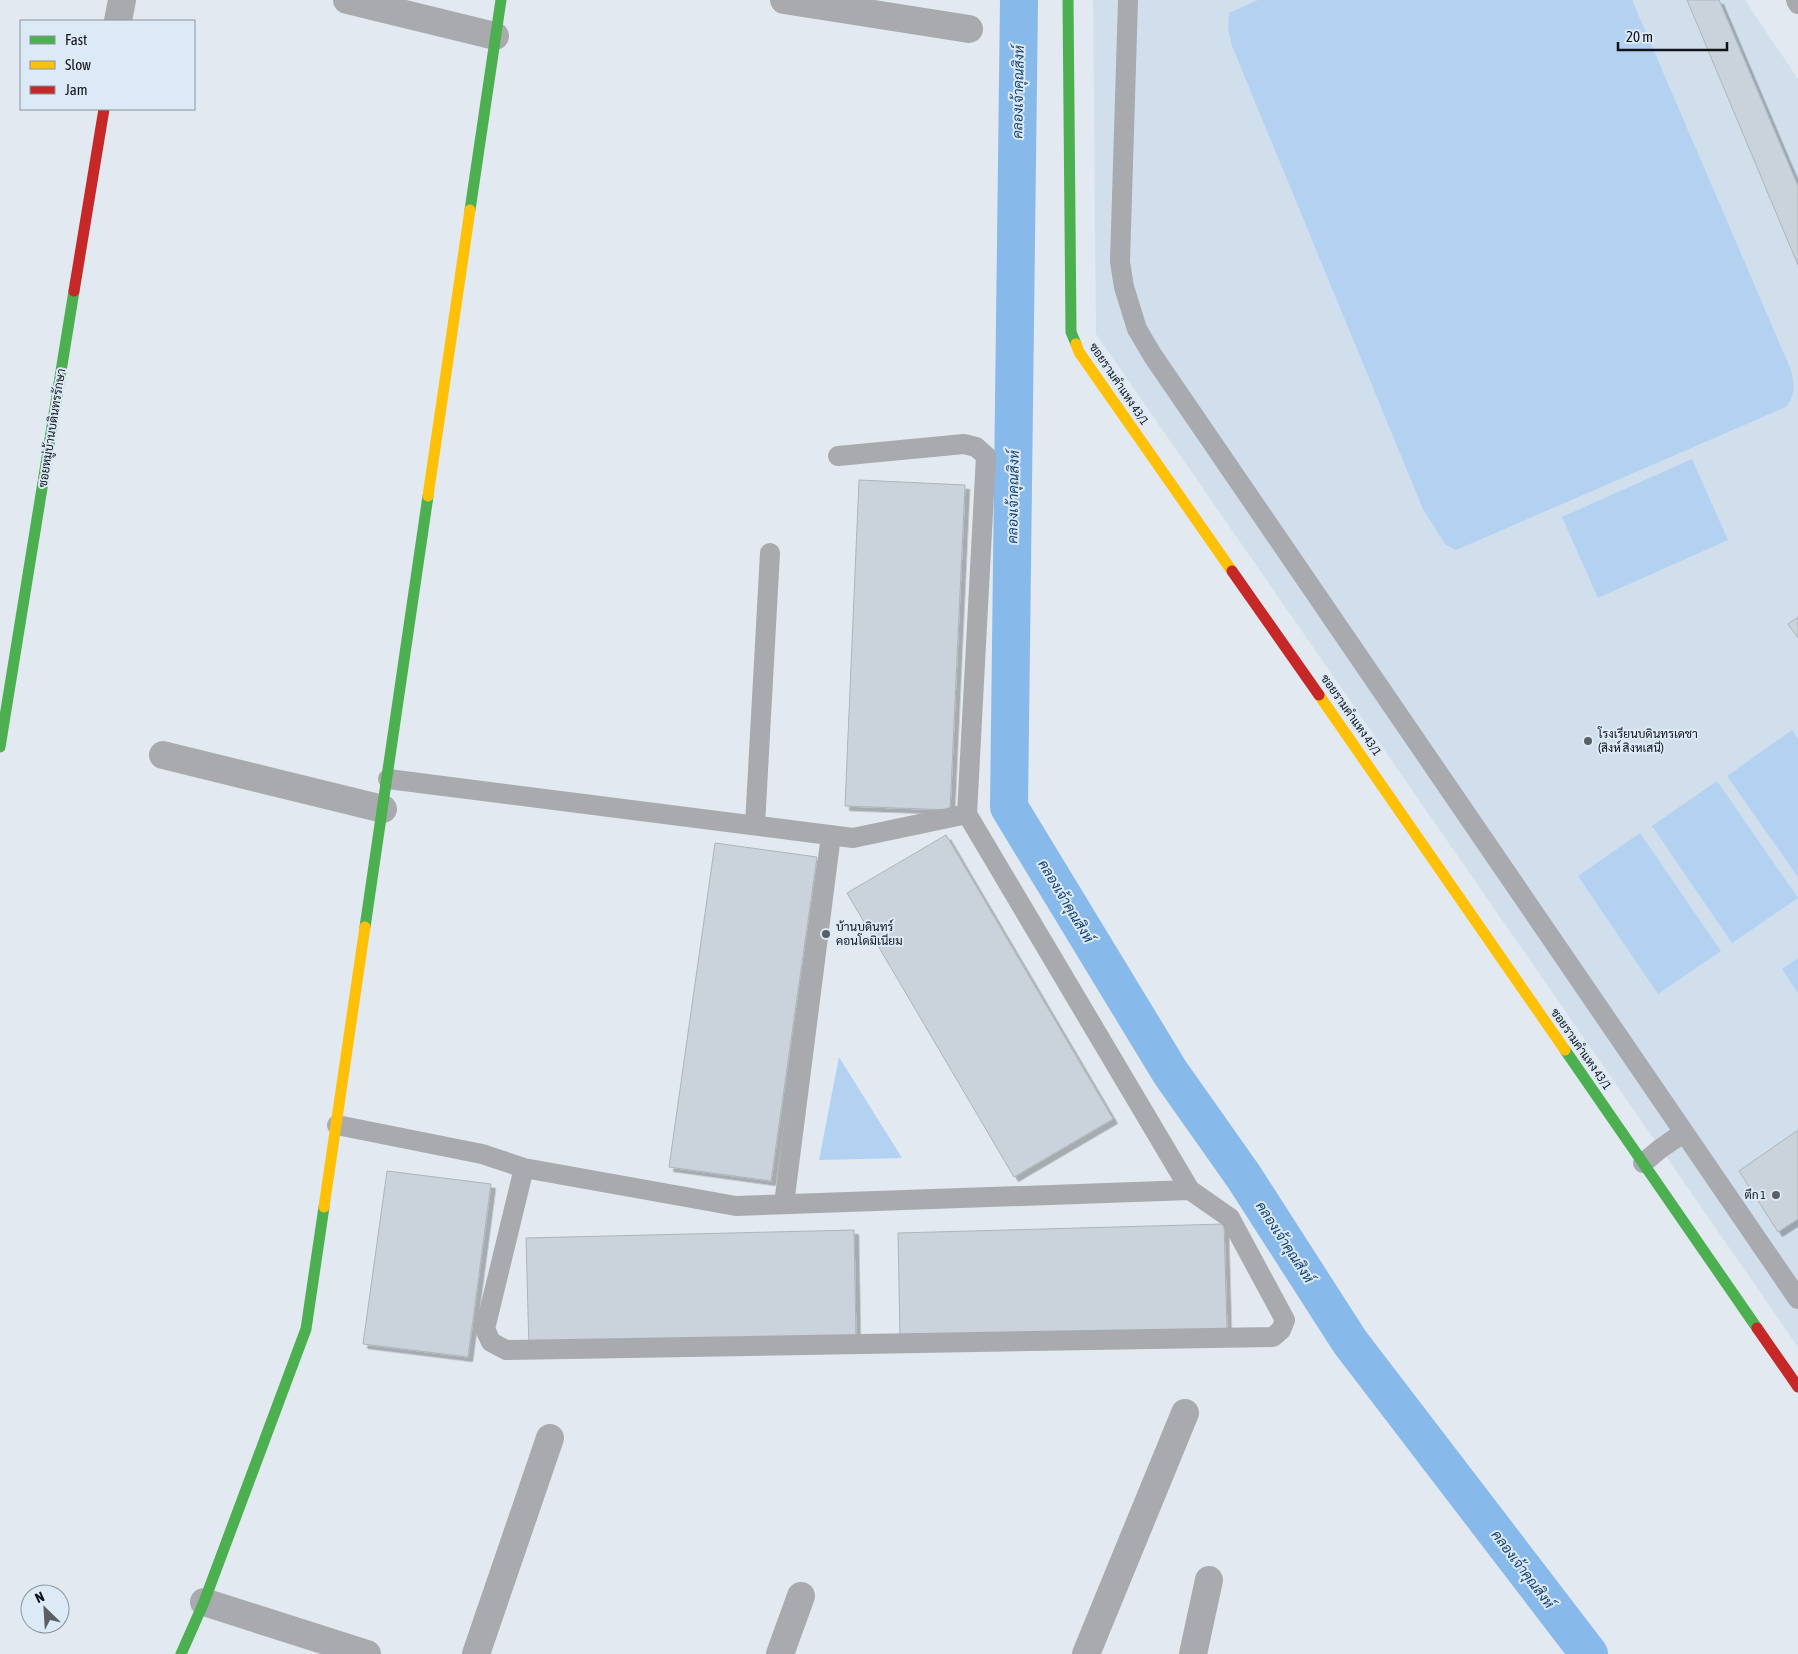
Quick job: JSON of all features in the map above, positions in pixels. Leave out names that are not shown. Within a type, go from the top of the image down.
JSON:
[{"type":"street","points":[[118,20],[122,0]]},
{"type":"street","points":[[347,0],[495,36]]},
{"type":"street","points":[[182,1654],[204,1602],[306,1329],[501,0]]},
{"type":"street","points":[[784,0],[969,30]]},
{"type":"street","name":"ซอยรามคำแหง 43/1","points":[[1068,0],[1070,332],[1079,352],[1319,694],[1798,1388]]},
{"type":"street","name":"ซอยหมู่บ้านบดินทรรักษา","points":[[0,747],[104,110]]},
{"type":"street","points":[[163,754],[383,809]]},
{"type":"street","points":[[1086,1654],[1185,1413]]},
{"type":"street","points":[[476,1654],[550,1438]]},
{"type":"street","points":[[1193,1654],[1209,1580]]},
{"type":"street","points":[[780,1654],[801,1596]]},
{"type":"street","points":[[204,1602],[368,1654]]},
{"type":"lane","points":[[1128,0],[1120,262],[1124,286],[1138,329],[1152,356],[1798,1299]]},
{"type":"lane","points":[[1796,0],[1798,4]]},
{"type":"lane","points":[[524,1168],[485,1329],[491,1342],[506,1350],[1273,1337],[1282,1330],[1284,1320],[1230,1218],[1190,1190],[967,814],[986,456],[976,447],[964,444],[838,456]]},
{"type":"lane","points":[[755,825],[770,553]]},
{"type":"lane","points":[[388,779],[853,838],[967,814]]},
{"type":"lane","points":[[784,1204],[831,835]]},
{"type":"lane","points":[[336,1125],[482,1154],[524,1168],[736,1206],[1190,1190]]},
{"type":"lane","points":[[1643,1163],[1660,1148],[1683,1133]]},
{"type":"shaded area","name":"โรงเรียนบดินทรเดชา (สิงห์ สิงหเสนี)","points":[[1093,0],[1745,0],[1798,79],[1798,1347],[1096,334]]},
{"type":"shaded area","points":[[1258,0],[1632,0],[1791,370],[1793,390],[1791,399],[1786,407],[1456,550],[1445,544],[1423,509],[1232,46],[1228,29],[1229,13]]},
{"type":"shaded area","points":[[1692,459],[1728,540],[1598,598],[1562,517]]},
{"type":"shaded area","points":[[1792,730],[1798,739],[1798,877],[1727,776]]},
{"type":"shaded area","points":[[1717,781],[1798,898],[1732,943],[1652,826]]},
{"type":"shaded area","points":[[1640,833],[1721,951],[1658,994],[1578,876]]},
{"type":"shaded area","points":[[1798,958],[1798,993],[1782,969]]},
{"type":"shaded area","points":[[839,1057],[902,1158],[819,1160]]},
{"type":"building","points":[[1687,0],[1719,0],[1798,186],[1798,265]]},
{"type":"building","points":[[859,480],[965,485],[950,810],[845,806]]},
{"type":"building","points":[[1798,617],[1798,638],[1788,624]]},
{"type":"building","points":[[946,835],[1113,1119],[1014,1177],[847,893]]},
{"type":"building","points":[[715,843],[817,857],[771,1181],[669,1167]]},
{"type":"building","name":"ตึก 1","points":[[1798,1130],[1798,1219],[1778,1232],[1739,1171]]},
{"type":"building","points":[[387,1171],[491,1184],[468,1357],[363,1344]]},
{"type":"building","points":[[1224,1224],[1227,1330],[900,1339],[898,1233]]},
{"type":"building","points":[[854,1230],[856,1339],[529,1349],[526,1238]]},
{"type":"waterway","name":"คลองเจ้าคุณสิงห์","points":[[1019,0],[1009,807],[1170,1072],[1244,1177],[1350,1342],[1589,1654]]},
{"type":"traffic: fast","points":[[470,210],[501,0]]},
{"type":"traffic: fast","points":[[1068,0],[1071,332],[1076,344]]},
{"type":"traffic: fast","points":[[0,747],[74,291]]},
{"type":"traffic: fast","points":[[365,927],[428,496]]},
{"type":"traffic: fast","points":[[1565,1050],[1757,1328]]},
{"type":"traffic: fast","points":[[181,1654],[204,1602],[306,1329],[324,1207]]},
{"type":"traffic: slow","points":[[428,496],[470,210]]},
{"type":"traffic: slow","points":[[1076,344],[1079,352],[1232,571]]},
{"type":"traffic: slow","points":[[1319,695],[1565,1050]]},
{"type":"traffic: slow","points":[[324,1207],[365,927]]},
{"type":"traffic: jam","points":[[74,291],[104,110]]},
{"type":"traffic: jam","points":[[1232,571],[1319,695]]},
{"type":"traffic: jam","points":[[1757,1328],[1798,1387]]},
{"type":"place","name":"โรงเรียนบดินทรเดชา (สิงห์ สิงหเสนี)","points":[[1588,741]]},
{"type":"place","name":"บ้านบดินทร์ คอนโดมิเนียม","points":[[826,934]]},
{"type":"place","name":"ตึก 1","points":[[1776,1195]]}]
